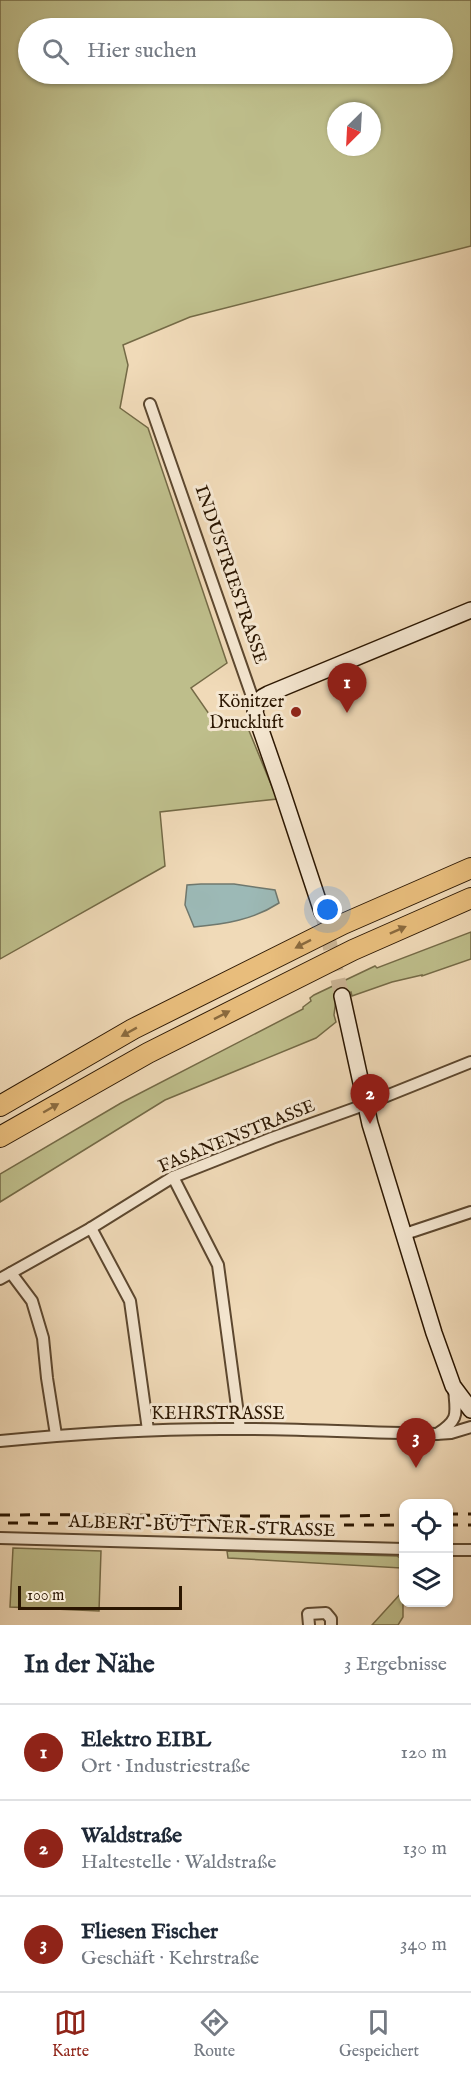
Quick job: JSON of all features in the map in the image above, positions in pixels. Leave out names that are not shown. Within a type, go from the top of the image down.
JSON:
[{"type":"highway","points":[[0,1106],[133,1029],[343,924],[471,868]]},
{"type":"highway","points":[[0,1137],[148,1053],[354,950],[471,898]]},
{"type":"street","name":"INDUSTRIESTRASSE","points":[[150,404],[255,705]]},
{"type":"street","points":[[322,912],[255,712],[255,705],[261,697],[471,610]]},
{"type":"street","points":[[342,996],[364,1105],[434,1333],[453,1386],[456,1416],[451,1425],[436,1434]]},
{"type":"street","name":"FASANENSTRASSE","points":[[0,1279],[91,1228],[173,1177],[471,1062]]},
{"type":"street","points":[[173,1177],[218,1265],[240,1429]]},
{"type":"street","points":[[405,1234],[471,1212]]},
{"type":"street","points":[[91,1228],[130,1301],[148,1430]]},
{"type":"street","points":[[11,1273],[32,1301],[43,1338],[56,1435]]},
{"type":"street","points":[[453,1386],[471,1410]]},
{"type":"street","name":"KEHRSTRASSE","points":[[0,1441],[56,1435],[148,1430],[240,1429],[436,1434],[451,1433],[471,1427]]},
{"type":"street","name":"ALBERT-BÜTTNER-STRASSE","points":[[0,1538],[399,1549]]},
{"type":"street","points":[[453,1550],[471,1550]]},
{"type":"street","points":[[309,1625],[308,1614],[326,1613],[331,1619],[331,1625]]},
{"type":"green space","points":[[0,0],[471,0],[471,246],[190,317],[123,345],[128,365],[120,408],[148,428],[227,663],[191,688],[218,727],[245,721],[277,799],[160,812],[165,866],[0,959]]},
{"type":"green space","points":[[471,932],[471,959],[352,996],[351,992],[336,999],[334,1015],[336,1022],[316,1038],[165,1100],[0,1202],[0,1174],[121,1103],[303,1009],[314,995],[375,966],[377,968]]},
{"type":"green space","points":[[13,1548],[101,1551],[99,1611],[10,1607]]},
{"type":"green space","points":[[227,1551],[397,1556],[399,1568],[228,1558]]},
{"type":"green space","points":[[399,1595],[399,1607],[403,1607],[403,1617],[398,1625],[372,1625]]},
{"type":"water","points":[[234,884],[275,890],[279,903],[259,914],[238,920],[194,927],[185,905],[187,885]]},
{"type":"tunnel","points":[[322,912],[342,996]]},
{"type":"railway","points":[[453,1514],[471,1514]]},
{"type":"railway","points":[[0,1515],[399,1515]]},
{"type":"railway","points":[[8,1523],[203,1524]]},
{"type":"railway","points":[[344,1525],[399,1525]]},
{"type":"railway","points":[[453,1525],[471,1525]]},
{"type":"place","name":"Könitzer Druckluft","points":[[296,712]]},
{"type":"place","name":"Elektro EIBL","points":[[347,713]]},
{"type":"place","name":"Waldstraße","points":[[370,1124]]},
{"type":"place","name":"Fliesen Fischer","points":[[416,1468]]}]
